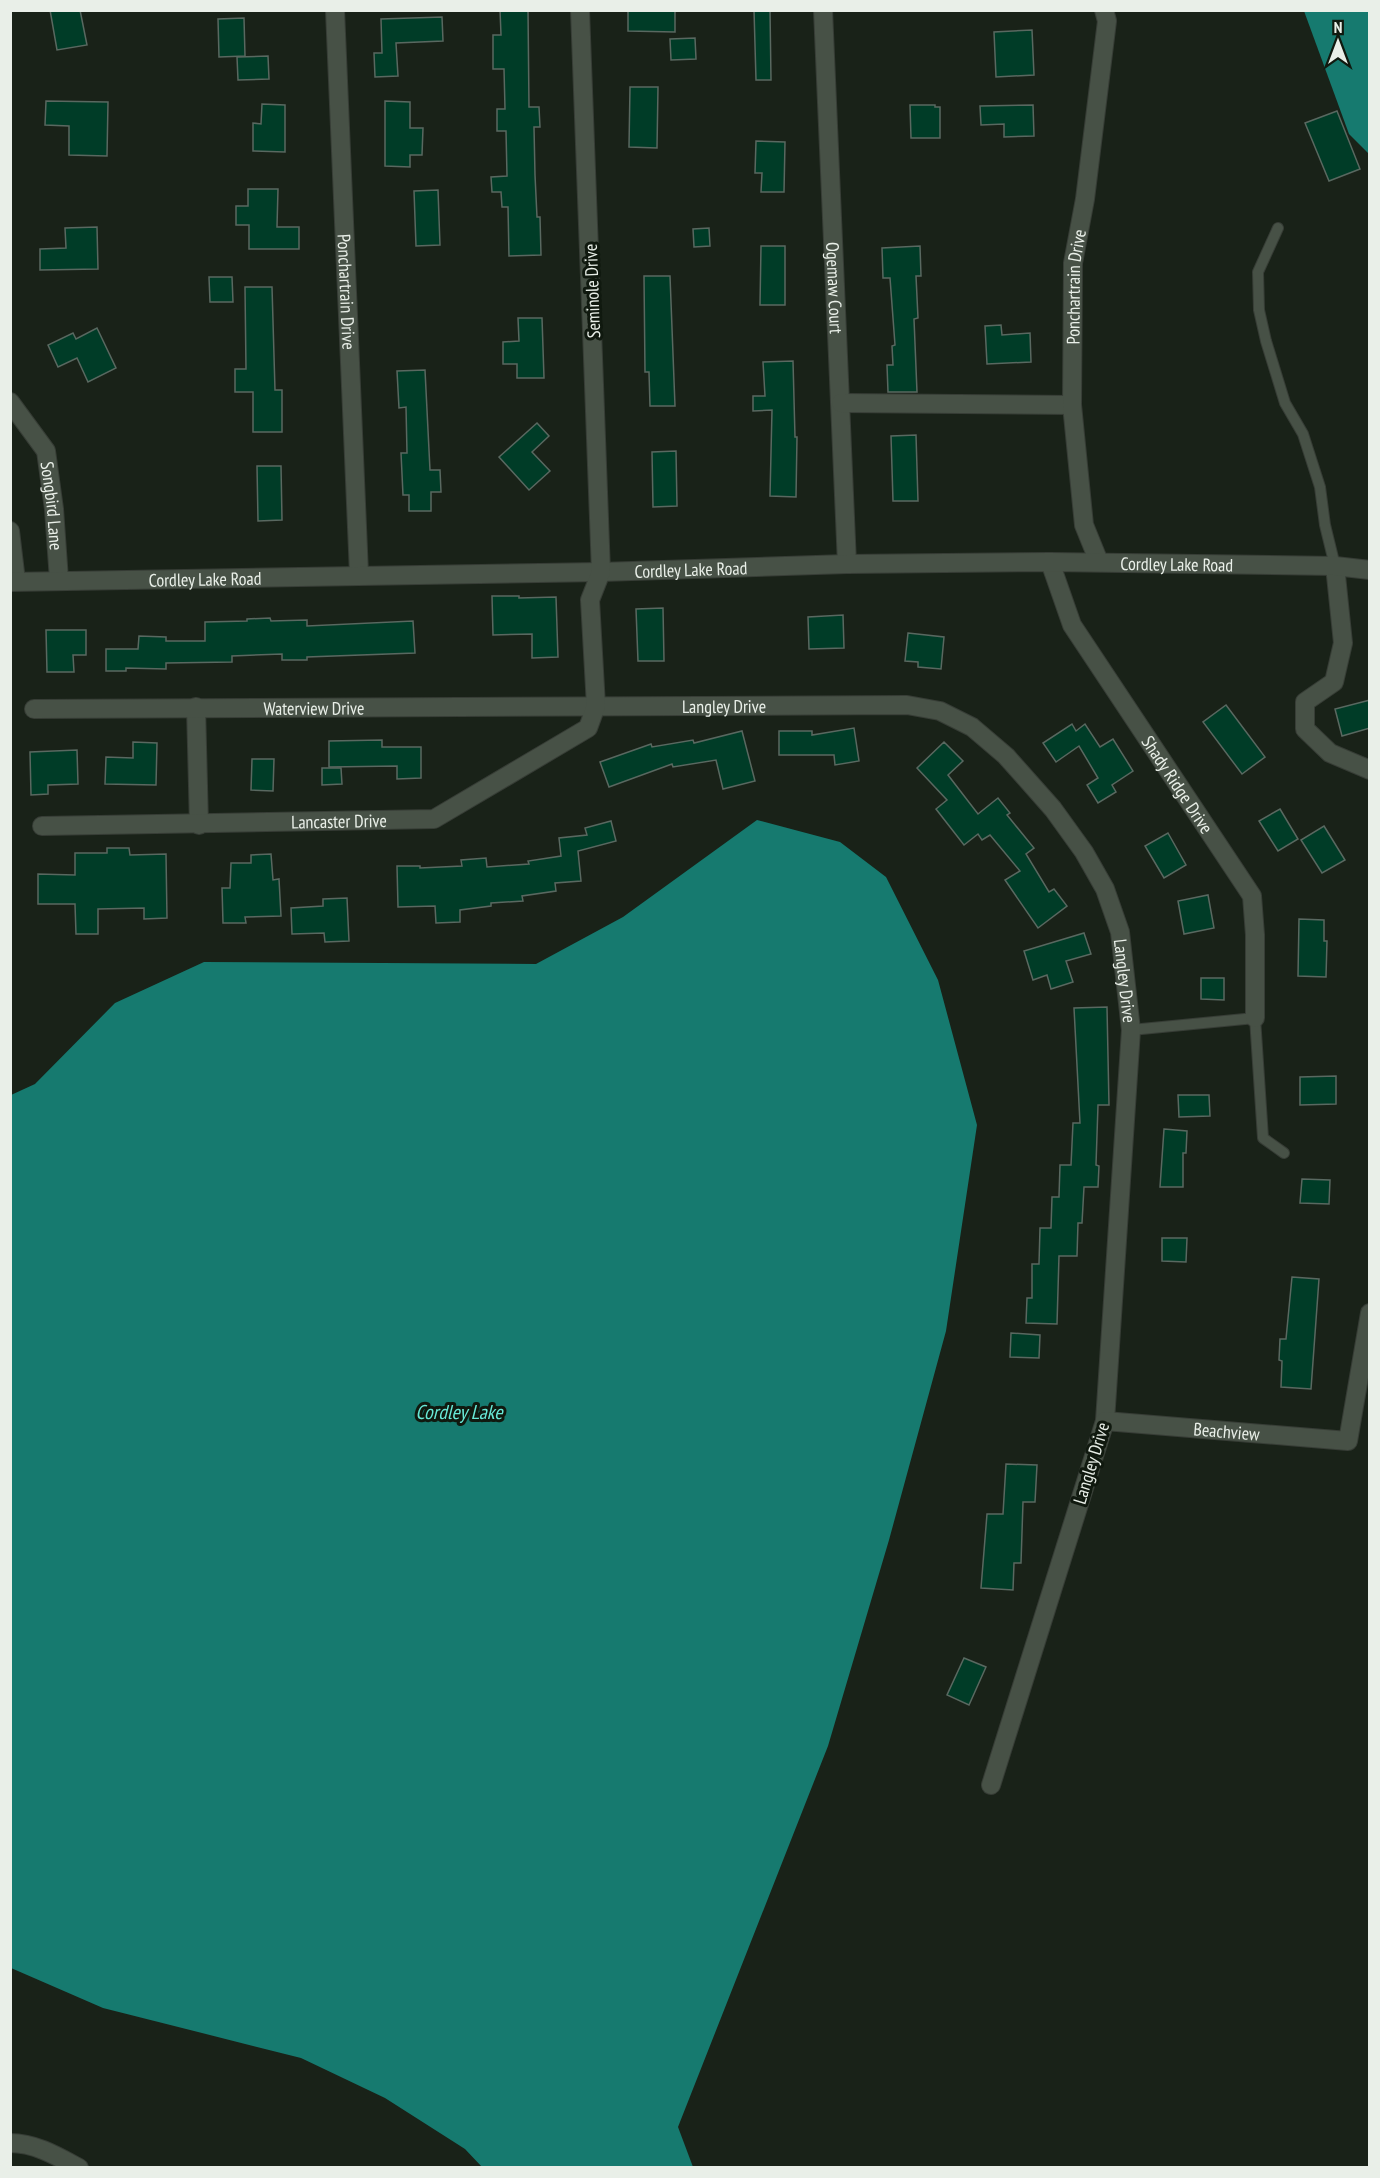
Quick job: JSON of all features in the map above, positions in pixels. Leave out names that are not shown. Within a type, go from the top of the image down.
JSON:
[{"type":"street","name":"Ponchartrain Drive","points":[[335,10],[359,574]]},
{"type":"street","name":"Seminole Drive","points":[[580,10],[602,572]]},
{"type":"street","name":"Ogemaw Court","points":[[823,10],[848,564]]},
{"type":"street","name":"Ponchartrain Drive","points":[[1099,562],[1083,525],[1072,405],[1072,263],[1089,163],[1107,21],[1104,10]]},
{"type":"street","points":[[841,403],[1072,405]]},
{"type":"street","name":"Songbird Lane","points":[[11,408],[46,451],[54,509],[59,580]]},
{"type":"street","points":[[10,531],[13,581]]},
{"type":"street","name":"Cordley Lake Road","points":[[13,581],[1050,562],[1335,566],[1370,570]]},
{"type":"street","name":"Shady Ridge Drive","points":[[1050,562],[1072,626],[1252,896],[1255,935],[1255,1018]]},
{"type":"street","points":[[1335,566],[1343,643],[1334,682],[1305,702],[1305,729],[1330,753],[1370,770]]},
{"type":"street","points":[[596,706],[590,600],[602,572]]},
{"type":"street","name":"Langley Drive","points":[[596,706],[907,705],[940,711],[972,727],[1006,756],[1053,809],[1084,852],[1105,889],[1120,932],[1131,1030],[1105,1421],[991,1785]]},
{"type":"street","name":"Waterview Drive","points":[[34,709],[596,706]]},
{"type":"street","name":"Lancaster Drive","points":[[42,826],[199,825],[434,819],[588,728],[596,706]]},
{"type":"street","points":[[196,707],[199,825]]},
{"type":"street","name":"Beachview","points":[[1105,1421],[1348,1441],[1370,1313]]},
{"type":"street","points":[[10,2143],[20,2143],[48,2152],[79,2168]]},
{"type":"lane","points":[[1278,228],[1258,272],[1259,310],[1266,341],[1286,403],[1304,434],[1320,487],[1325,525],[1335,566]]},
{"type":"lane","points":[[1131,1030],[1255,1018],[1263,1138],[1284,1153]]},
{"type":"water","points":[[1304,11],[1369,11],[1369,154],[1349,134]]},
{"type":"water","name":"Cordley Lake","points":[[757,820],[840,842],[886,877],[938,980],[977,1125],[946,1331],[889,1540],[828,1746],[678,2127],[693,2167],[482,2167],[465,2149],[385,2098],[301,2058],[103,2008],[11,1968],[11,1095],[35,1084],[115,1003],[204,962],[536,964],[623,917]]},
{"type":"building","points":[[50,10],[80,10],[87,45],[57,50]]},
{"type":"building","points":[[500,10],[528,10],[529,107],[539,107],[540,127],[534,127],[537,217],[540,217],[541,255],[509,256],[508,207],[502,207],[501,192],[492,192],[491,177],[507,176],[506,131],[497,131],[497,109],[505,109],[504,69],[493,69],[493,35],[501,35]]},
{"type":"building","points":[[628,10],[675,10],[675,32],[628,31]]},
{"type":"building","points":[[754,10],[770,10],[771,80],[756,80]]},
{"type":"building","points":[[442,17],[443,41],[396,43],[398,76],[375,77],[374,53],[382,53],[381,19]]},
{"type":"building","points":[[244,18],[245,56],[219,57],[218,19]]},
{"type":"building","points":[[1032,30],[1034,75],[996,77],[994,32]]},
{"type":"building","points":[[695,38],[696,59],[671,60],[670,39]]},
{"type":"building","points":[[268,56],[269,79],[238,80],[237,57]]},
{"type":"building","points":[[630,87],[658,87],[657,148],[629,147]]},
{"type":"building","points":[[46,101],[108,102],[107,156],[69,155],[69,126],[45,125]]},
{"type":"building","points":[[385,101],[410,102],[410,128],[423,128],[422,155],[410,155],[410,167],[385,166]]},
{"type":"building","points":[[262,104],[285,105],[285,152],[253,151],[253,123],[261,124]]},
{"type":"building","points":[[910,105],[940,107],[940,138],[911,138]]},
{"type":"building","points":[[1033,105],[1034,136],[1004,137],[1004,124],[981,125],[980,106]]},
{"type":"building","points":[[1337,111],[1360,169],[1329,181],[1305,123]]},
{"type":"building","points":[[756,141],[785,142],[784,192],[761,192],[762,173],[755,173]]},
{"type":"building","points":[[248,189],[278,189],[277,227],[299,227],[299,249],[249,249],[249,225],[236,225],[236,206],[248,206]]},
{"type":"building","points":[[438,190],[440,245],[416,246],[414,191]]},
{"type":"building","points":[[97,227],[98,269],[40,270],[40,249],[66,248],[65,228]]},
{"type":"building","points":[[709,228],[710,246],[694,247],[693,229]]},
{"type":"building","points":[[761,246],[785,246],[785,305],[760,305]]},
{"type":"building","points":[[920,246],[921,276],[916,276],[918,318],[914,319],[917,392],[888,392],[887,365],[893,365],[892,346],[895,345],[890,278],[883,278],[882,248]]},
{"type":"building","points":[[644,276],[670,276],[675,406],[650,406],[649,372],[645,372]]},
{"type":"building","points":[[209,277],[232,277],[233,302],[210,302]]},
{"type":"building","points":[[245,287],[272,287],[275,390],[282,390],[282,432],[253,432],[253,392],[235,392],[235,369],[246,369]]},
{"type":"building","points":[[518,318],[542,318],[544,378],[517,378],[517,364],[503,364],[503,342],[519,341]]},
{"type":"building","points":[[1001,325],[1002,335],[1030,333],[1031,362],[987,364],[985,326]]},
{"type":"building","points":[[97,328],[116,368],[88,382],[77,358],[58,367],[48,345],[73,333],[76,339]]},
{"type":"building","points":[[793,361],[795,437],[797,437],[796,497],[770,496],[772,410],[753,411],[753,396],[765,396],[763,362]]},
{"type":"building","points":[[425,370],[430,470],[440,470],[441,492],[431,492],[431,511],[409,511],[409,495],[403,495],[401,453],[407,453],[406,407],[399,408],[397,371]]},
{"type":"building","points":[[537,423],[549,436],[532,452],[550,471],[529,490],[499,457]]},
{"type":"building","points":[[916,435],[918,501],[893,501],[891,436]]},
{"type":"building","points":[[676,451],[677,506],[653,507],[652,452]]},
{"type":"building","points":[[257,466],[281,466],[282,520],[258,521]]},
{"type":"building","points":[[492,596],[556,597],[558,657],[532,658],[532,634],[493,635]]},
{"type":"building","points":[[663,608],[664,661],[638,661],[636,609]]},
{"type":"building","points":[[843,615],[844,648],[809,649],[808,617]]},
{"type":"building","points":[[270,618],[271,621],[307,620],[307,626],[413,621],[415,653],[307,657],[307,660],[282,660],[282,654],[232,656],[232,662],[166,663],[166,669],[126,668],[126,671],[106,671],[106,649],[138,649],[139,636],[166,637],[166,641],[205,641],[205,622]]},
{"type":"building","points":[[46,630],[86,630],[86,655],[73,655],[74,672],[47,672]]},
{"type":"building","points":[[908,633],[944,637],[941,669],[918,667],[918,662],[905,661]]},
{"type":"building","points":[[1370,700],[1370,728],[1342,736],[1335,709]]},
{"type":"building","points":[[1226,705],[1265,757],[1242,774],[1203,722]]},
{"type":"building","points":[[1072,724],[1076,731],[1085,724],[1100,747],[1113,739],[1133,771],[1112,785],[1116,792],[1098,803],[1087,785],[1098,778],[1079,746],[1056,762],[1043,743]]},
{"type":"building","points":[[854,728],[859,761],[835,765],[834,755],[779,755],[779,731],[812,731],[812,735]]},
{"type":"building","points":[[742,731],[755,781],[723,789],[716,760],[673,767],[672,764],[609,787],[600,762],[651,744],[652,747],[693,740],[694,743]]},
{"type":"building","points":[[382,740],[382,747],[421,747],[421,778],[397,779],[397,766],[329,767],[329,741]]},
{"type":"building","points":[[133,742],[157,743],[156,785],[105,784],[106,757],[133,758]]},
{"type":"building","points":[[944,742],[963,761],[948,775],[978,814],[998,798],[1010,813],[1007,815],[1034,848],[1026,854],[1049,892],[1054,889],[1067,906],[1038,928],[1005,880],[1020,871],[990,835],[982,840],[978,834],[964,845],[936,809],[947,800],[917,768]]},
{"type":"building","points":[[77,750],[78,784],[48,785],[48,794],[31,795],[30,752]]},
{"type":"building","points":[[252,759],[274,759],[273,791],[251,790]]},
{"type":"building","points":[[322,768],[341,768],[342,784],[322,785]]},
{"type":"building","points":[[1280,809],[1298,839],[1278,851],[1259,821]]},
{"type":"building","points":[[611,821],[616,841],[578,851],[581,881],[555,883],[556,891],[522,896],[523,901],[491,903],[491,906],[460,910],[460,922],[436,923],[435,906],[398,907],[397,866],[420,866],[420,868],[462,866],[461,860],[486,858],[487,867],[529,864],[528,861],[561,856],[559,838],[587,835],[585,828]]},
{"type":"building","points":[[1324,826],[1345,860],[1322,873],[1301,840]]},
{"type":"building","points":[[1168,833],[1186,865],[1164,878],[1145,846]]},
{"type":"building","points":[[107,848],[129,848],[130,855],[166,854],[167,918],[144,919],[144,908],[98,909],[98,934],[76,934],[75,904],[38,904],[38,874],[75,875],[75,853],[107,853]]},
{"type":"building","points":[[271,854],[273,880],[279,879],[281,916],[245,917],[246,923],[223,923],[222,888],[230,888],[231,863],[251,863],[251,855]]},
{"type":"building","points":[[1208,895],[1214,928],[1184,934],[1178,901]]},
{"type":"building","points":[[347,898],[349,941],[325,942],[324,933],[292,934],[291,908],[323,906],[323,899]]},
{"type":"building","points":[[1299,919],[1324,920],[1324,941],[1327,941],[1326,977],[1298,976]]},
{"type":"building","points":[[1084,933],[1091,954],[1066,961],[1073,982],[1051,989],[1047,975],[1033,980],[1024,951]]},
{"type":"building","points":[[1201,978],[1224,978],[1224,1000],[1201,999]]},
{"type":"building","points":[[1107,1007],[1109,1105],[1098,1105],[1096,1165],[1099,1166],[1098,1187],[1084,1187],[1082,1223],[1078,1223],[1077,1256],[1059,1256],[1057,1324],[1026,1323],[1027,1298],[1032,1298],[1032,1264],[1039,1264],[1040,1228],[1051,1228],[1052,1197],[1059,1197],[1060,1165],[1071,1165],[1073,1123],[1080,1123],[1074,1008]]},
{"type":"building","points":[[1336,1076],[1336,1104],[1300,1105],[1300,1077]]},
{"type":"building","points":[[1178,1095],[1209,1095],[1210,1116],[1179,1117]]},
{"type":"building","points":[[1164,1129],[1187,1131],[1186,1153],[1183,1153],[1183,1187],[1160,1187]]},
{"type":"building","points":[[1302,1179],[1330,1180],[1329,1204],[1300,1203]]},
{"type":"building","points":[[1162,1238],[1187,1238],[1186,1262],[1162,1261]]},
{"type":"building","points":[[1292,1277],[1319,1279],[1311,1389],[1281,1387],[1280,1339],[1286,1339]]},
{"type":"building","points":[[1011,1333],[1040,1335],[1039,1358],[1010,1357]]},
{"type":"building","points":[[1006,1464],[1037,1465],[1035,1502],[1023,1502],[1021,1563],[1014,1563],[1013,1590],[981,1588],[987,1514],[1003,1514]]},
{"type":"building","points":[[964,1658],[986,1667],[969,1705],[947,1695]]}]
